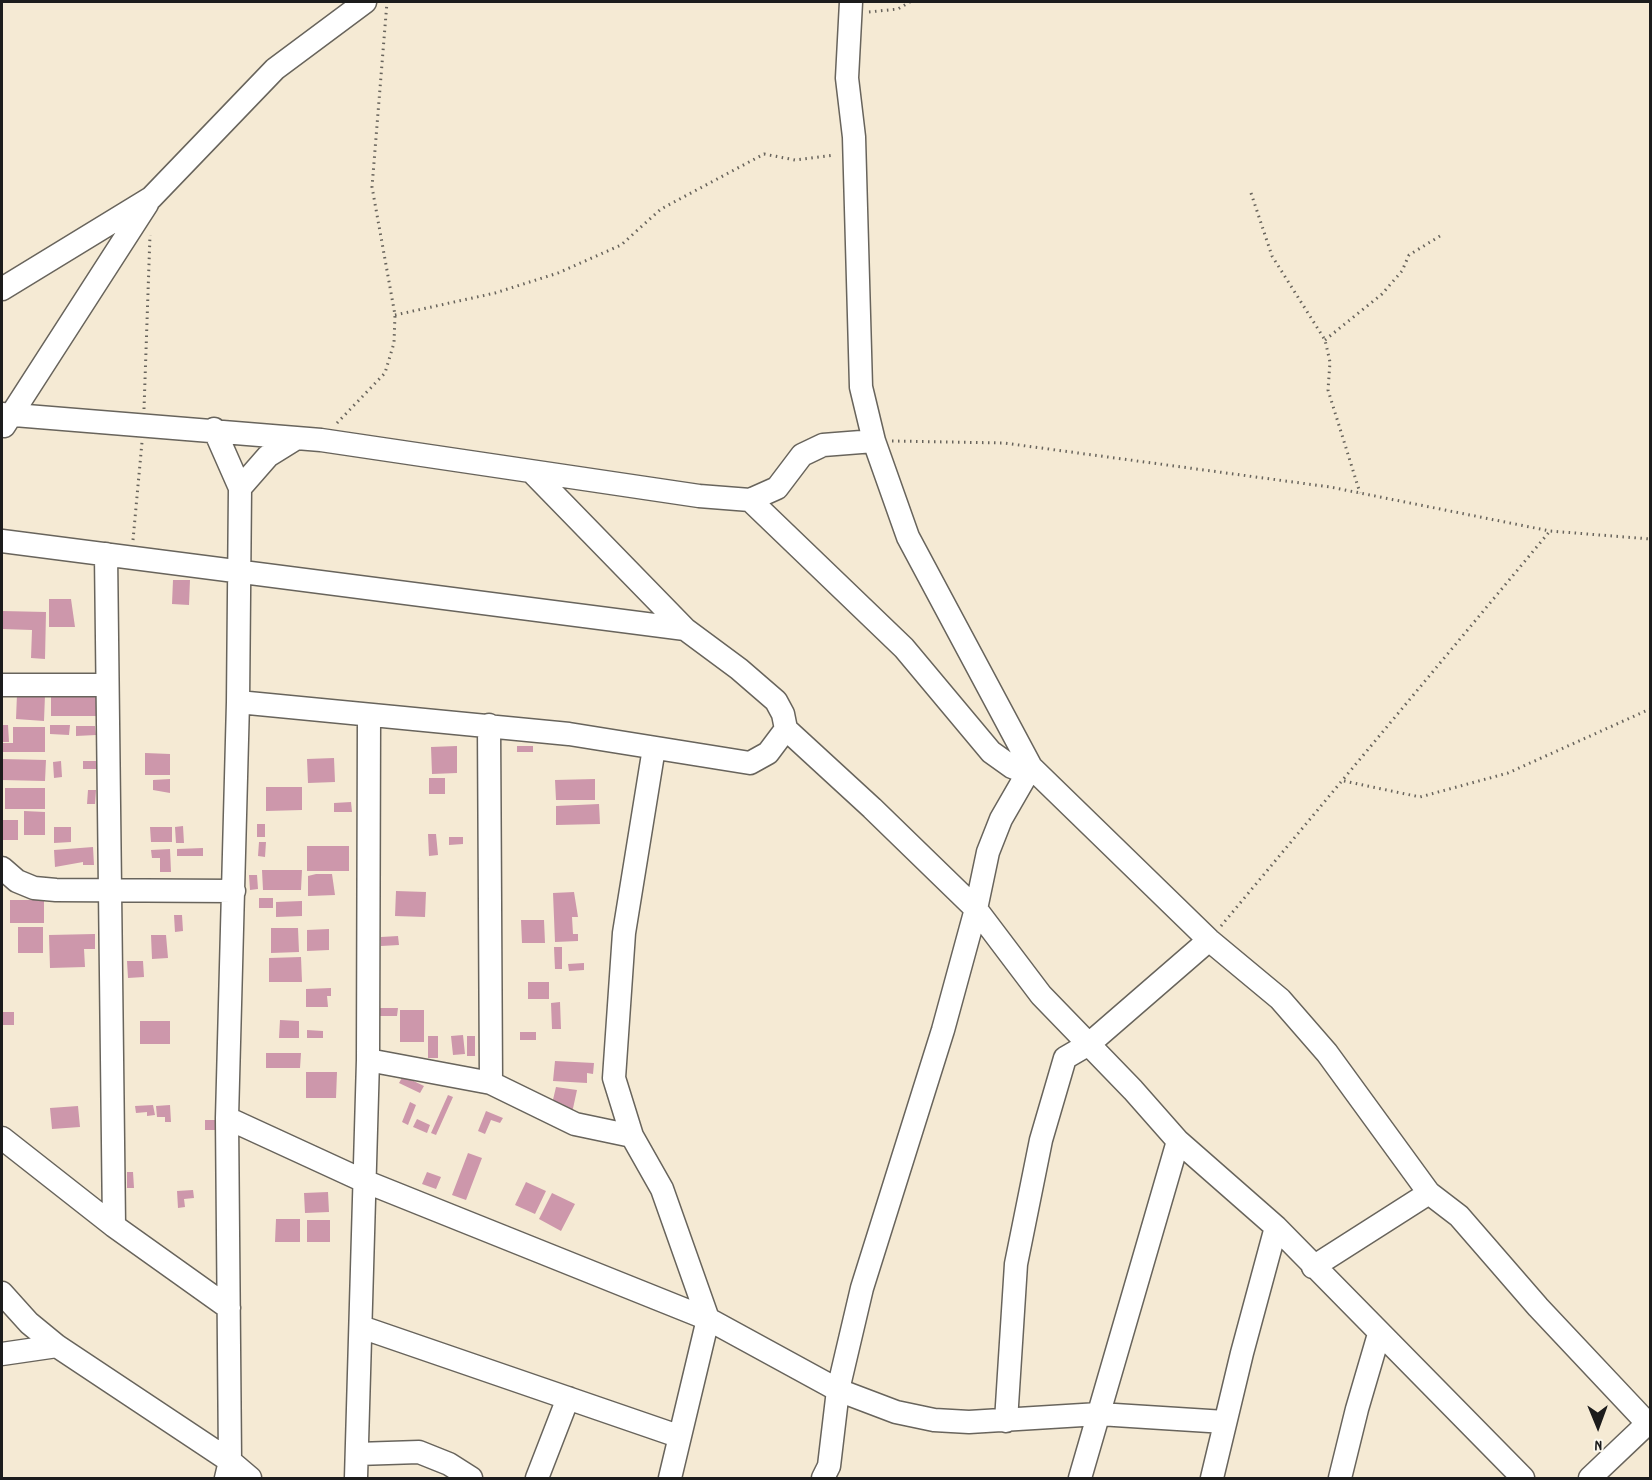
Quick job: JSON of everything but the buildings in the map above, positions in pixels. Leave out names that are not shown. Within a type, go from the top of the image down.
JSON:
[{"type":"street","points":[[4,420],[151,198],[275,69],[365,2]]},
{"type":"street","points":[[850,8],[847,78],[855,152],[861,387],[874,441],[908,537],[1029,770],[1209,940],[1288,1008],[1327,1053],[1430,1193],[1459,1216],[1480,1238],[1538,1307],[1649,1424],[1590,1479]]},
{"type":"street","points":[[2,289],[151,198]]},
{"type":"street","points":[[4,420],[144,424],[321,440],[699,496],[750,500],[777,489],[802,455],[823,445],[874,441]]},
{"type":"street","points":[[214,429],[240,488],[238,702],[227,1118],[228,1470]]},
{"type":"street","points":[[240,488],[268,456],[297,438]]},
{"type":"street","points":[[532,472],[685,629],[739,669],[776,701],[783,714],[786,729],[976,909],[1041,995],[1178,1141],[1276,1227],[1522,1479]]},
{"type":"street","points":[[750,500],[904,648],[992,752],[1012,767],[1029,770]]},
{"type":"street","points":[[2,541],[685,629]]},
{"type":"street","points":[[106,554],[114,1226]]},
{"type":"street","points":[[2,685],[107,685]]},
{"type":"street","points":[[238,702],[569,734],[750,763],[768,753],[786,729]]},
{"type":"street","points":[[356,1479],[368,1060],[369,716]]},
{"type":"street","points":[[489,725],[491,1083]]},
{"type":"street","points":[[654,748],[624,933],[614,1078],[632,1136],[662,1189],[708,1319],[678,1436],[670,1479]]},
{"type":"street","points":[[823,1479],[829,1466],[838,1390],[862,1288],[943,1030],[976,909],[988,852],[1001,819],[1029,770]]},
{"type":"street","points":[[2,868],[17,881],[34,888],[109,892],[234,891]]},
{"type":"street","points":[[1006,1421],[1016,1264],[1041,1140],[1065,1058],[1089,1044],[1209,940]]},
{"type":"street","points":[[368,1060],[491,1083],[575,1124],[632,1136]]},
{"type":"street","points":[[227,1118],[364,1181],[708,1319],[838,1390],[896,1412],[934,1420],[1006,1421],[1099,1414],[1225,1422]]},
{"type":"street","points":[[2,1138],[114,1226],[229,1308]]},
{"type":"street","points":[[1080,1479],[1178,1141]]},
{"type":"street","points":[[1313,1267],[1430,1193]]},
{"type":"street","points":[[1212,1479],[1276,1227]]},
{"type":"street","points":[[2,1293],[29,1323],[57,1346],[228,1470],[249,1479]]},
{"type":"street","points":[[361,1327],[678,1436]]},
{"type":"street","points":[[1341,1479],[1357,1409],[1378,1334]]},
{"type":"street","points":[[2,1354],[57,1346]]},
{"type":"street","points":[[537,1479],[568,1398]]},
{"type":"street","points":[[357,1454],[420,1452],[449,1464],[471,1479]]},
{"type":"path","points":[[321,440],[385,373],[394,343],[395,315],[372,187],[387,2]]},
{"type":"path","points":[[850,8],[898,9],[910,2]]},
{"type":"path","points":[[395,315],[495,293],[558,273],[621,245],[661,209],[764,154],[795,160],[855,152]]},
{"type":"path","points":[[1251,193],[1272,256],[1325,340],[1330,362],[1328,390],[1360,493]]},
{"type":"path","points":[[132,557],[144,424],[150,233]]},
{"type":"path","points":[[1325,340],[1382,294],[1402,271],[1409,255],[1440,236]]},
{"type":"path","points":[[874,441],[1004,443],[1360,493],[1550,531],[1650,539]]},
{"type":"path","points":[[1209,940],[1344,781],[1550,531]]},
{"type":"path","points":[[1344,781],[1420,797],[1508,773],[1650,709]]}]
